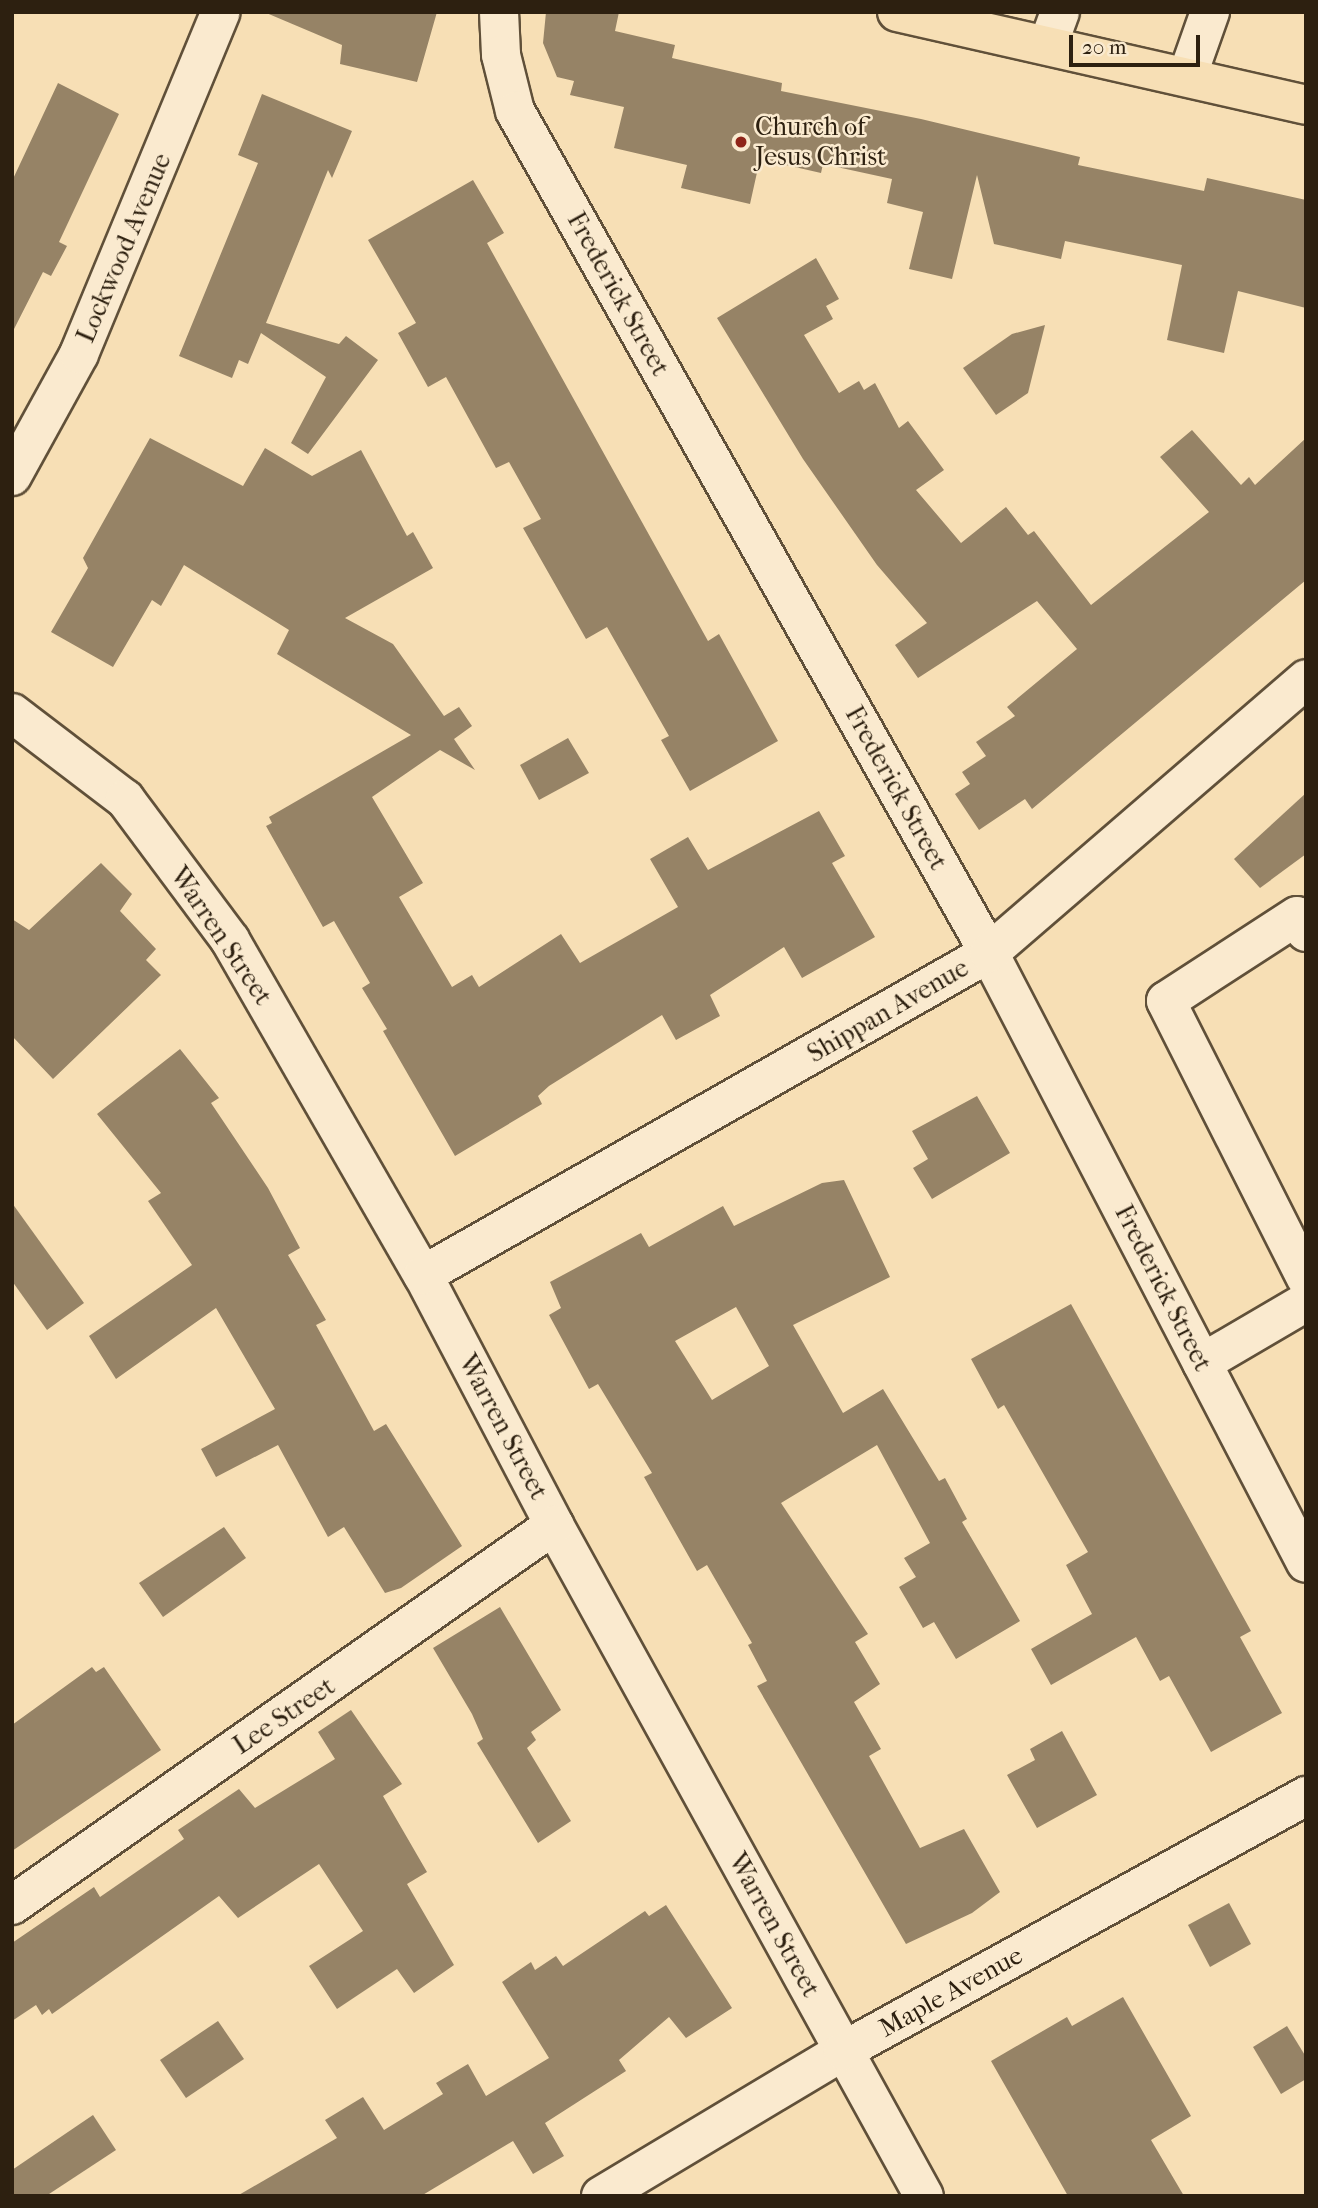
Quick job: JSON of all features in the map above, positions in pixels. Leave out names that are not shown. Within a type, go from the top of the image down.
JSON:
[{"type":"main road","points":[[897,12],[1054,29],[1187,77],[1306,105]]},
{"type":"street","name":"Lockwood Avenue","points":[[12,476],[79,354],[220,12]]},
{"type":"street","name":"Frederick Street","points":[[499,12],[501,55],[515,111],[989,953],[1306,1563]]},
{"type":"street","points":[[1187,77],[1210,12]]},
{"type":"street","name":"Shippan Avenue","points":[[423,1275],[989,953],[1306,679]]},
{"type":"street","name":"Warren Street","points":[[12,713],[125,799],[230,940],[423,1275],[554,1525],[923,2196]]},
{"type":"street","points":[[1303,919],[1166,1002],[1306,1278]]},
{"type":"street","points":[[1202,1363],[1306,1302]]},
{"type":"street","name":"Lee Street","points":[[12,1905],[554,1525]]},
{"type":"street","name":"Maple Avenue","points":[[601,2196],[844,2051],[1306,1796]]},
{"type":"building","points":[[264,12],[437,12],[417,82],[340,64],[342,45]]},
{"type":"building","points":[[546,12],[619,12],[615,31],[675,45],[672,58],[782,83],[781,91],[921,119],[1080,157],[1078,165],[1204,191],[1207,178],[1306,200],[1306,308],[1238,291],[1224,353],[1167,340],[1182,265],[1065,241],[1061,259],[994,244],[977,175],[952,279],[909,269],[923,212],[887,203],[892,179],[823,164],[821,173],[760,159],[750,204],[681,188],[687,165],[614,148],[624,107],[570,95],[574,81],[557,77],[543,43]]},
{"type":"building","points":[[58,83],[119,114],[59,242],[67,246],[51,276],[43,272],[12,333],[12,181]]},
{"type":"building","points":[[262,94],[352,131],[332,178],[328,170],[266,323],[339,344],[346,336],[378,360],[308,454],[291,443],[326,377],[261,333],[248,364],[239,360],[232,378],[179,356],[258,163],[238,155]]},
{"type":"building","points":[[473,180],[504,233],[487,243],[708,641],[719,634],[778,741],[690,791],[661,740],[669,736],[607,627],[586,639],[523,528],[541,519],[509,462],[496,468],[446,377],[428,387],[398,333],[416,323],[368,240]]},
{"type":"building","points":[[816,258],[839,299],[826,306],[833,319],[804,335],[839,393],[859,381],[864,390],[875,383],[899,428],[908,421],[944,470],[916,490],[961,543],[1006,507],[1028,535],[1034,531],[1091,605],[1209,512],[1160,457],[1192,430],[1241,485],[1249,477],[1255,485],[1306,438],[1306,580],[1032,809],[1025,799],[979,830],[955,794],[970,784],[962,772],[986,756],[976,742],[1015,716],[1007,707],[1077,649],[1037,601],[918,678],[895,645],[927,623],[877,565],[803,459],[717,318]]},
{"type":"building","points":[[1045,325],[1028,393],[996,415],[963,368],[1012,334]]},
{"type":"building","points":[[150,438],[243,486],[265,448],[312,476],[361,450],[407,536],[413,532],[433,568],[345,618],[393,644],[444,716],[459,707],[472,726],[454,739],[475,770],[440,750],[372,797],[423,883],[399,897],[452,987],[472,975],[479,987],[561,934],[580,963],[678,907],[650,859],[688,837],[708,870],[819,811],[845,856],[832,863],[875,937],[802,978],[784,947],[710,995],[720,1016],[676,1040],[662,1015],[549,1086],[538,1096],[542,1104],[455,1156],[383,1031],[387,1029],[362,988],[370,983],[334,921],[323,927],[266,826],[272,823],[269,817],[411,735],[277,654],[289,630],[184,565],[161,606],[152,600],[113,667],[51,632],[88,568],[83,558]]},
{"type":"building","points":[[568,738],[589,773],[539,800],[520,765]]},
{"type":"building","points":[[1306,793],[1306,854],[1260,888],[1234,859]]},
{"type":"building","points":[[101,863],[132,894],[120,911],[156,949],[146,960],[161,975],[53,1079],[12,1036],[12,919],[29,930]]},
{"type":"building","points":[[180,1049],[219,1098],[211,1103],[268,1188],[300,1248],[288,1255],[326,1320],[316,1325],[374,1431],[386,1424],[462,1546],[401,1588],[385,1593],[344,1527],[328,1537],[278,1445],[216,1477],[201,1449],[275,1409],[216,1308],[116,1379],[89,1336],[192,1265],[148,1201],[161,1193],[97,1114]]},
{"type":"building","points":[[977,1096],[1010,1153],[932,1199],[913,1168],[928,1159],[912,1131]]},
{"type":"building","points":[[844,1180],[890,1277],[793,1325],[843,1413],[883,1389],[939,1481],[945,1478],[967,1519],[962,1522],[1020,1621],[956,1659],[934,1622],[923,1628],[899,1587],[916,1577],[904,1558],[930,1543],[877,1445],[781,1503],[868,1634],[855,1642],[880,1684],[854,1702],[881,1749],[869,1756],[920,1848],[964,1829],[1000,1892],[972,1913],[906,1944],[757,1686],[767,1681],[748,1645],[752,1643],[707,1565],[697,1571],[644,1477],[652,1473],[598,1384],[589,1389],[549,1315],[561,1308],[550,1282],[641,1233],[649,1247],[723,1206],[734,1226],[822,1183]],"holes":[[[736,1307],[769,1366],[712,1400],[675,1341]]]},
{"type":"building","points":[[12,1203],[84,1303],[47,1330],[12,1281]]},
{"type":"building","points":[[1071,1304],[1251,1631],[1240,1637],[1282,1713],[1211,1752],[1169,1676],[1160,1681],[1136,1637],[1051,1685],[1031,1649],[1092,1614],[1066,1565],[1088,1552],[1004,1405],[998,1409],[971,1359]]},
{"type":"building","points":[[224,1527],[246,1558],[163,1617],[139,1583]]},
{"type":"building","points":[[500,1607],[561,1710],[531,1732],[536,1740],[527,1748],[571,1821],[538,1843],[477,1743],[483,1739],[472,1714],[433,1648]]},
{"type":"building","points":[[92,1667],[96,1672],[104,1667],[161,1750],[12,1851],[12,1725]]},
{"type":"building","points":[[351,1710],[402,1784],[383,1796],[427,1872],[407,1884],[454,1965],[414,1993],[397,1969],[337,2009],[309,1966],[363,1931],[319,1864],[238,1918],[219,1896],[52,2014],[49,2009],[42,2015],[36,2005],[12,2021],[12,1943],[94,1887],[100,1897],[184,1839],[178,1830],[239,1789],[255,1808],[335,1759],[318,1732]]},
{"type":"building","points":[[1062,1731],[1097,1795],[1037,1828],[1007,1775],[1035,1760],[1030,1749]]},
{"type":"building","points":[[1229,1903],[1251,1944],[1210,1967],[1188,1925]]},
{"type":"building","points":[[666,1905],[732,2008],[686,2038],[669,2017],[619,2060],[626,2071],[545,2123],[564,2156],[533,2174],[513,2141],[421,2196],[237,2196],[337,2138],[325,2120],[363,2097],[384,2130],[443,2094],[436,2083],[468,2064],[486,2096],[549,2058],[502,1982],[531,1962],[535,1970],[556,1956],[563,1966],[645,1911],[649,1916]]},
{"type":"building","points":[[1123,1997],[1191,2116],[1151,2140],[1184,2196],[1068,2196],[991,2061],[1067,2017],[1072,2026]]},
{"type":"building","points":[[218,2021],[244,2059],[186,2098],[160,2060]]},
{"type":"building","points":[[1287,2026],[1306,2057],[1306,2079],[1281,2094],[1253,2047]]},
{"type":"building","points":[[93,2115],[116,2150],[46,2196],[12,2196],[12,2170]]},
{"type":"place","name":"Church of Jesus Christ","points":[[741,142]]}]
